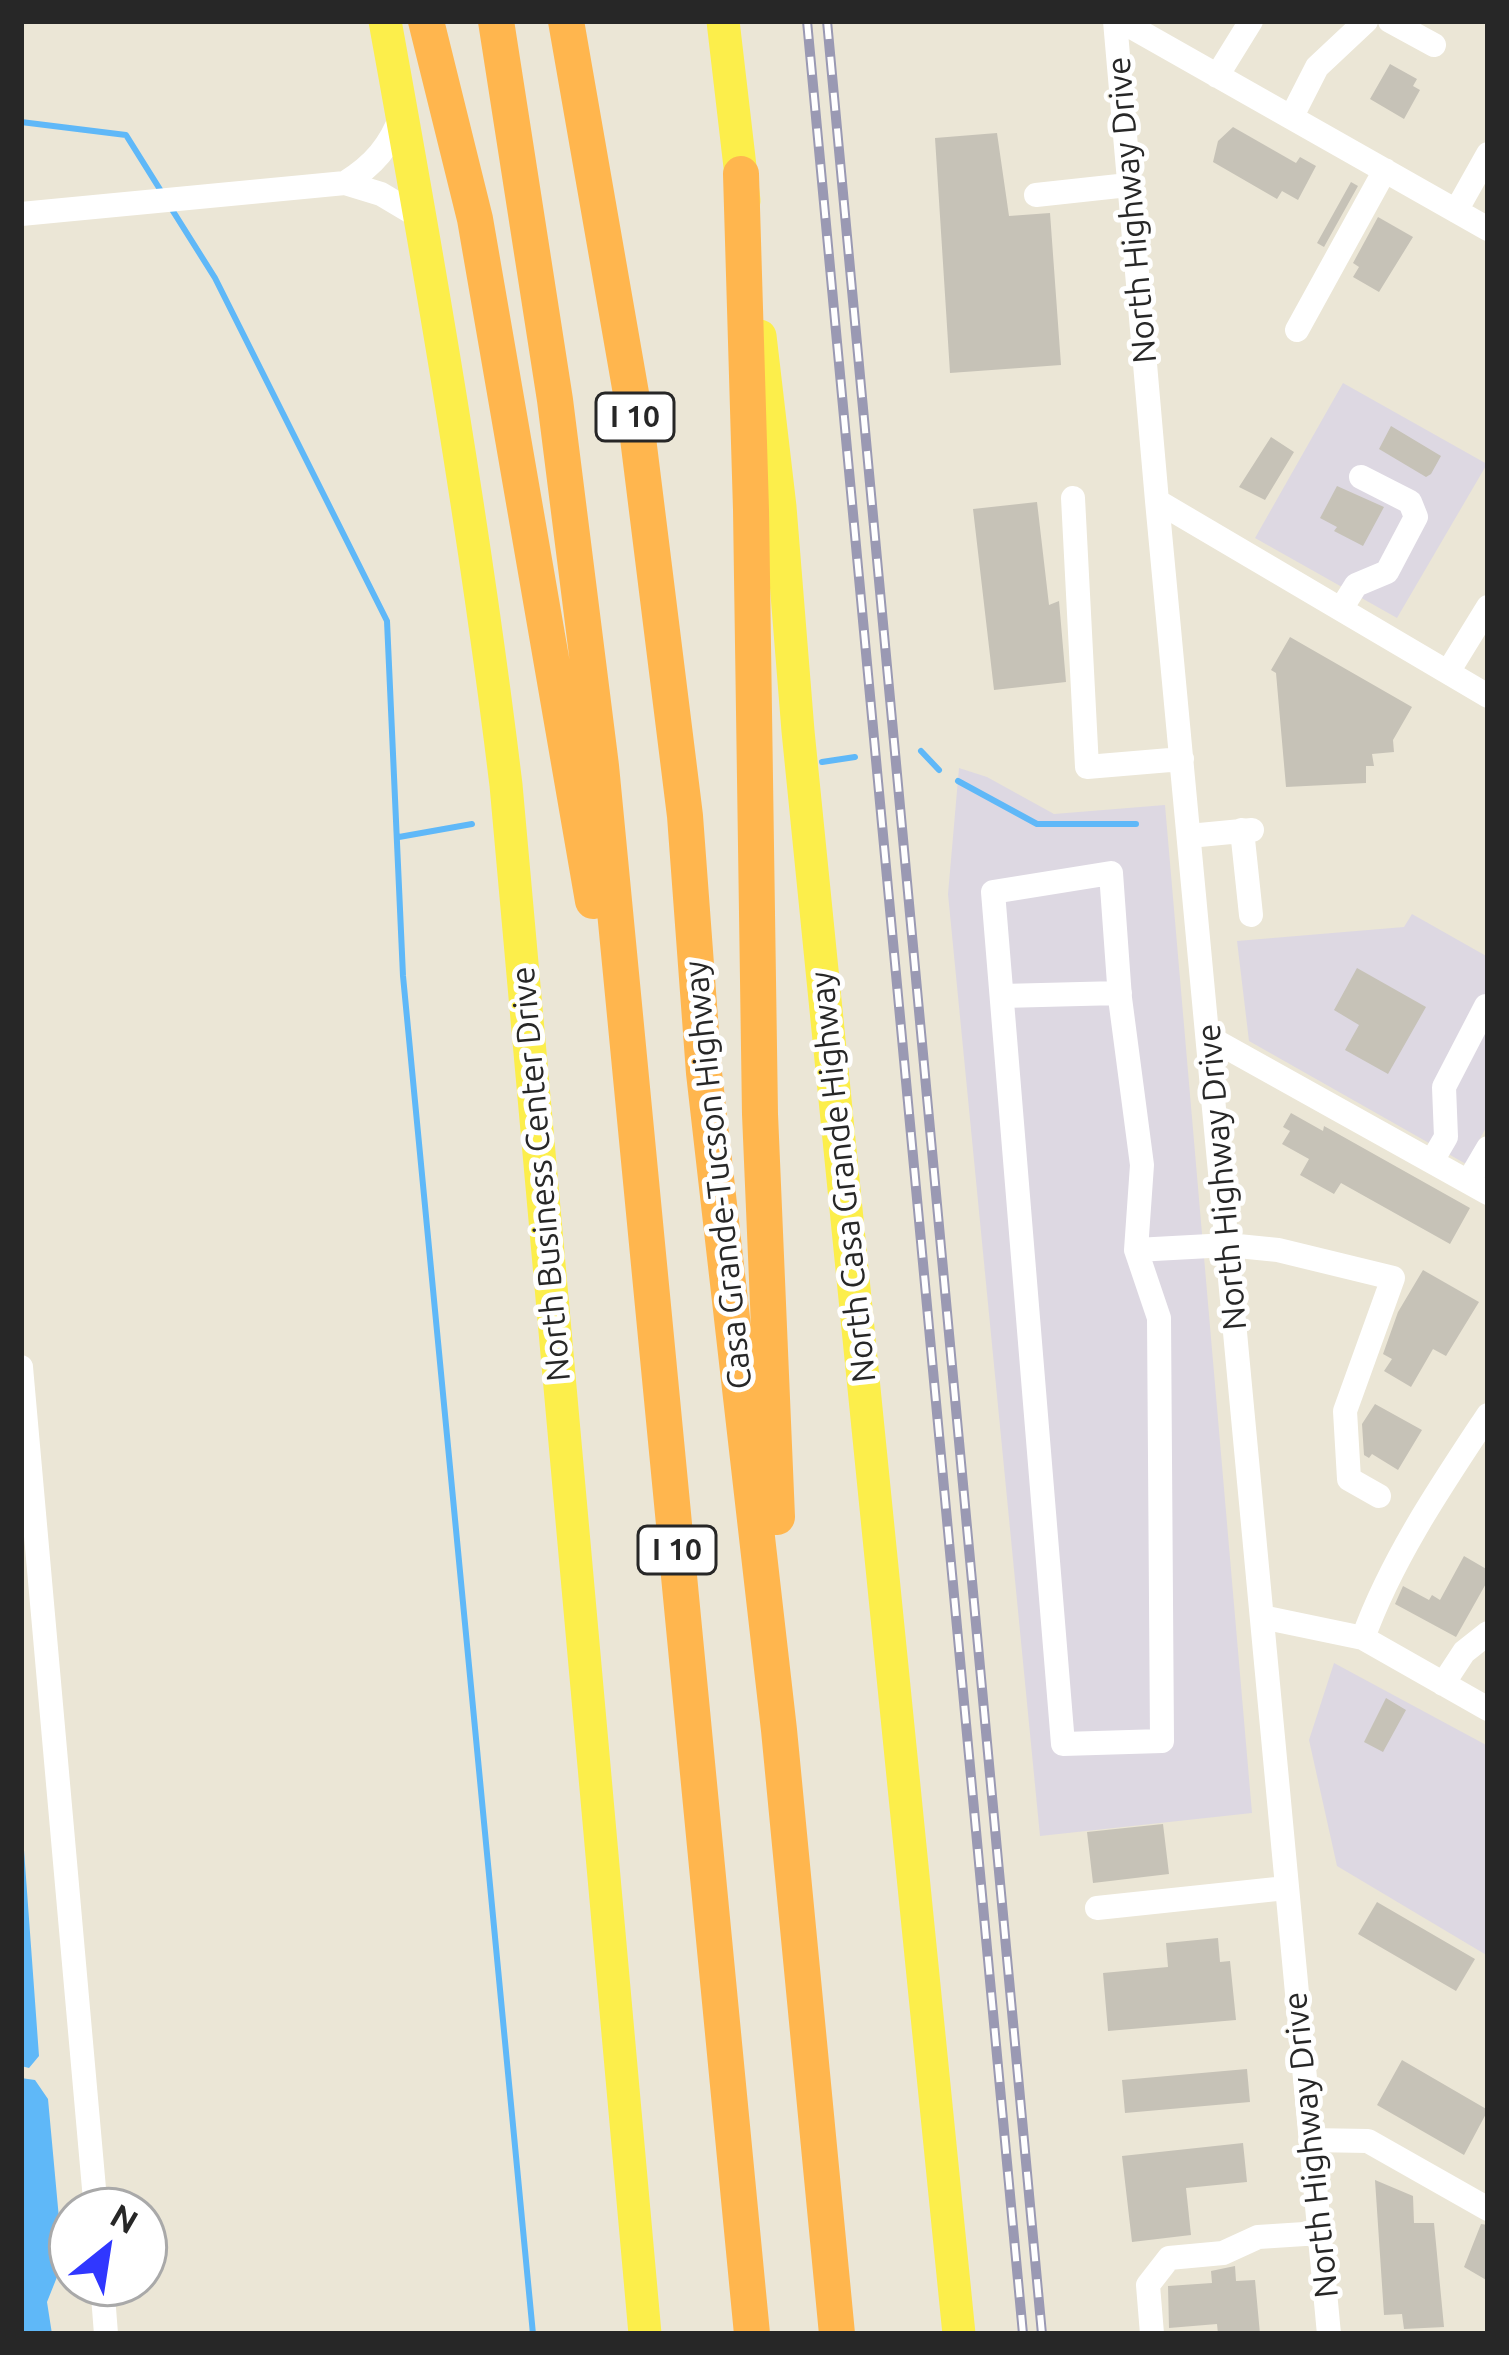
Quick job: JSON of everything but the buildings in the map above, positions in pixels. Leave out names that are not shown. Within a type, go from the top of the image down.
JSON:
[{"type":"highway","points":[[426,21],[475,219],[640,1168]]},
{"type":"highway","name":"I 10","points":[[496,21],[555,400],[610,851],[752,2334]]},
{"type":"highway","name":"Casa Grande-Tucson Highway","points":[[566,21],[639,445],[685,816],[704,1073],[779,1730],[836,2334]]},
{"type":"highway","points":[[741,174],[752,510],[758,1049],[777,1523],[779,1730]]},
{"type":"main road","name":"North Business Center Drive","points":[[386,21],[423,219],[483,597],[506,785],[645,2334]]},
{"type":"main road","name":"North Casa Grande Highway","points":[[723,21],[780,507],[798,731],[959,2334]]},
{"type":"street","points":[[1118,21],[1488,229]]},
{"type":"street","name":"North Highway Drive","points":[[1118,21],[1128,185],[1329,2334]]},
{"type":"street","points":[[1217,76],[1251,21]]},
{"type":"street","points":[[1292,116],[1317,67],[1366,21]]},
{"type":"street","points":[[1390,21],[1434,45]]},
{"type":"street","points":[[344,183],[376,160],[402,114]]},
{"type":"street","points":[[1456,211],[1488,154]]},
{"type":"street","points":[[1297,330],[1385,170]]},
{"type":"street","points":[[21,214],[344,183],[381,194],[423,219]]},
{"type":"street","points":[[1036,195],[1128,185]]},
{"type":"street","points":[[1341,609],[1356,585],[1387,572],[1416,517],[1410,502],[1361,477]]},
{"type":"street","points":[[1073,498],[1088,767],[1182,759]]},
{"type":"street","points":[[1157,501],[1488,695]]},
{"type":"street","points":[[1448,672],[1488,607]]},
{"type":"street","points":[[1189,836],[1248,830],[1251,915]]},
{"type":"street","points":[[1111,873],[1120,993],[1142,1165],[1136,1250],[1159,1318],[1162,1742],[1063,1744],[993,892],[1111,873]]},
{"type":"street","points":[[1002,996],[1120,993]]},
{"type":"street","points":[[1432,1161],[1446,1137],[1444,1087],[1486,1006]]},
{"type":"street","points":[[1210,1038],[1478,1188],[1488,1148]]},
{"type":"street","points":[[1136,1250],[1228,1245],[1278,1250],[1393,1278],[1345,1411],[1349,1479],[1379,1496]]},
{"type":"street","points":[[21,1367],[94,2187]]},
{"type":"street","points":[[1363,1638],[1375,1605],[1430,1501],[1488,1415]]},
{"type":"street","points":[[1262,1617],[1363,1638],[1488,1709]]},
{"type":"street","points":[[1443,1684],[1464,1652],[1488,1634]]},
{"type":"street","points":[[1097,1908],[1286,1888]]},
{"type":"street","points":[[1310,2140],[1367,2141],[1488,2210]]},
{"type":"street","points":[[1152,2334],[1148,2285],[1168,2258],[1223,2253],[1258,2237],[1320,2233]]},
{"type":"shaded area","points":[[1343,383],[1487,464],[1397,618],[1255,538]]},
{"type":"shaded area","points":[[959,768],[987,777],[1054,814],[1165,805],[1252,1813],[1040,1836],[948,894]]},
{"type":"shaded area","points":[[1412,914],[1488,957],[1488,1124],[1466,1164],[1249,1041],[1237,941],[1404,927]]},
{"type":"shaded area","points":[[1334,1663],[1488,1746],[1488,1956],[1337,1866],[1309,1740]]},
{"type":"water","points":[[21,1809],[39,2056],[29,2068],[21,2066]]},
{"type":"water","points":[[21,2078],[35,2080],[48,2099],[56,2187],[48,2187],[47,2302],[52,2334],[21,2334]]},
{"type":"waterway","points":[[21,122],[126,135],[161,191]]},
{"type":"waterway","points":[[171,208],[215,278],[387,621],[403,976],[533,2334]]},
{"type":"waterway","points":[[921,751],[939,770]]},
{"type":"waterway","points":[[822,762],[855,757]]},
{"type":"waterway","points":[[958,781],[1037,824],[1136,824]]},
{"type":"waterway","points":[[399,837],[472,824]]},
{"type":"railway","points":[[807,21],[1023,2334]]},
{"type":"railway","points":[[827,21],[1042,2334]]}]
